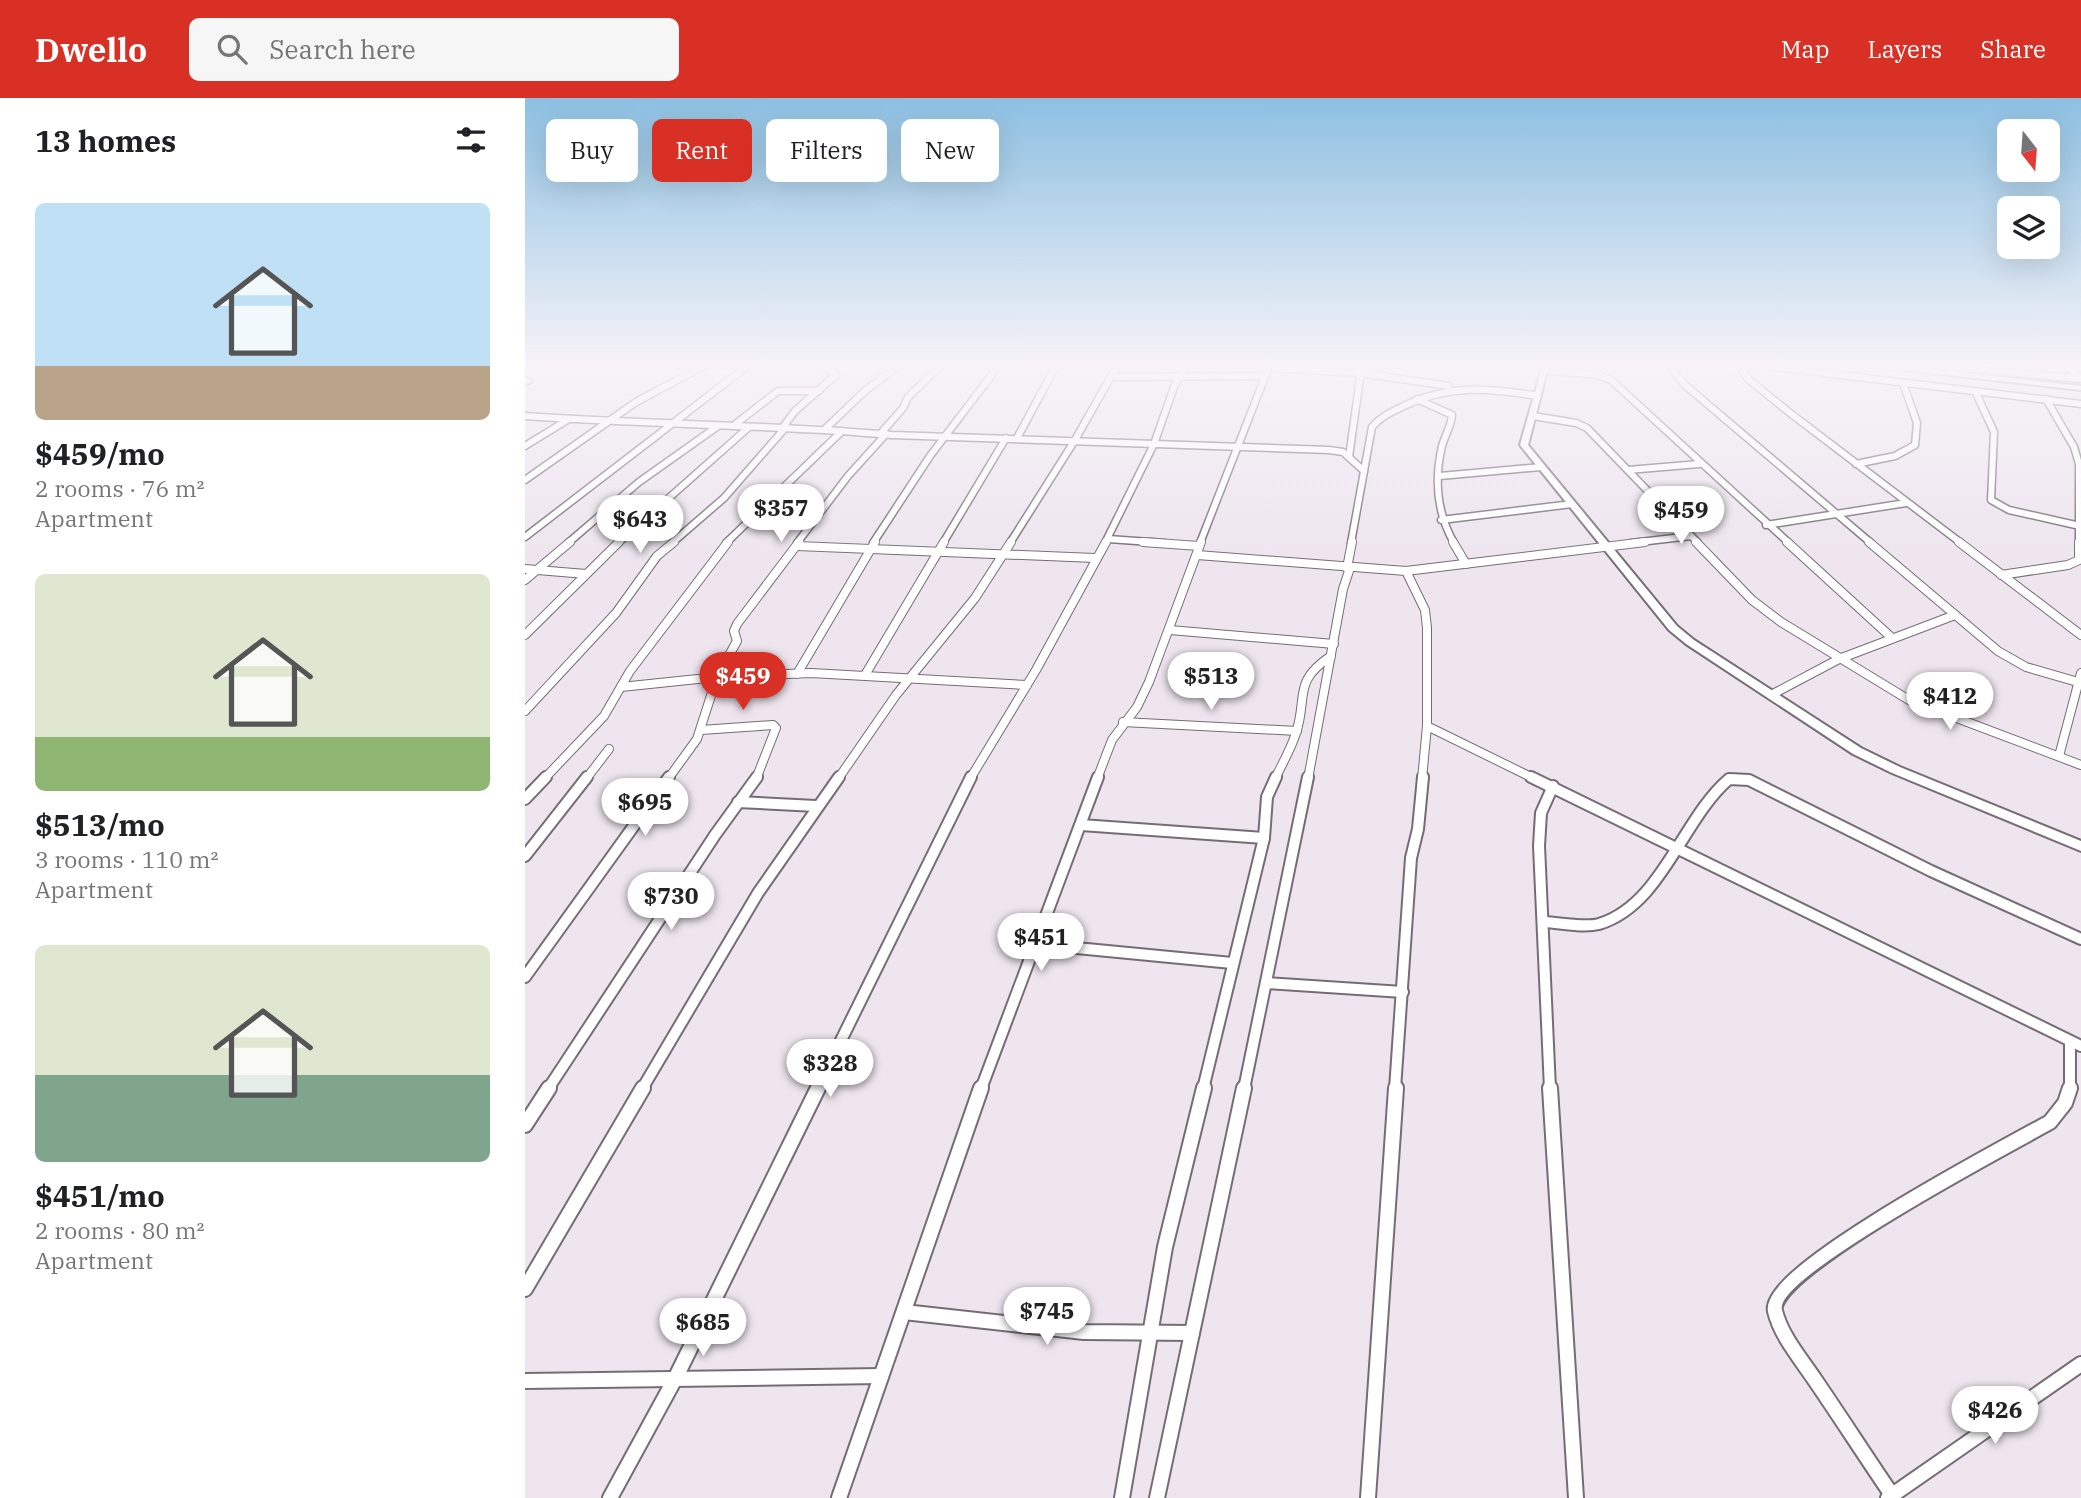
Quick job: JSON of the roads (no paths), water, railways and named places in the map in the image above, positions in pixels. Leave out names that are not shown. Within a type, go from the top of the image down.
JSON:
[{"type":"street","points":[[525,446],[553,429]]},
{"type":"street","points":[[525,480],[596,429]]},
{"type":"street","points":[[525,537],[665,429]]},
{"type":"street","points":[[525,580],[639,482],[713,429]]},
{"type":"street","points":[[525,635],[586,573],[746,429]]},
{"type":"street","points":[[525,711],[616,612],[657,556],[724,498],[782,429]]},
{"type":"street","points":[[831,429],[944,437],[1329,450],[1343,452],[1364,471]]},
{"type":"street","points":[[525,977],[683,762],[701,730],[717,677],[737,642],[734,631],[737,624],[777,568],[887,429]]},
{"type":"street","points":[[797,674],[851,578],[950,429]]},
{"type":"street","points":[[1017,438],[1022,429]]},
{"type":"street","points":[[525,1289],[758,893],[816,806],[911,677],[968,608],[1006,552],[1081,429]]},
{"type":"street","points":[[610,1498],[676,1377],[977,765],[1027,685],[1095,558],[1108,539],[1160,429]]},
{"type":"street","points":[[839,1498],[1001,1031],[1112,740],[1123,722],[1136,710],[1170,630],[1198,550],[1247,429]]},
{"type":"street","points":[[1349,457],[1353,429]]},
{"type":"street","points":[[1157,1498],[1266,983],[1349,568],[1373,429]]},
{"type":"street","points":[[1450,429],[1442,447],[1438,503],[1441,520],[1466,564]]},
{"type":"street","points":[[1529,429],[1524,445],[1681,635],[1841,741],[1886,765],[2081,846]]},
{"type":"street","points":[[1585,429],[1765,610],[1839,659],[1922,705],[2081,765]]},
{"type":"street","points":[[1662,429],[1892,638]]},
{"type":"street","points":[[1737,429],[1955,615],[2012,660],[2080,679],[2059,756]]},
{"type":"street","points":[[1812,429],[2081,635]]},
{"type":"street","points":[[1856,464],[1905,455],[1913,450],[1917,442],[1917,429]]},
{"type":"street","points":[[1993,429],[1991,499],[2008,510],[2080,526]]},
{"type":"street","points":[[2001,575],[2075,563],[2079,560],[2081,480],[2077,455],[2063,429]]},
{"type":"street","points":[[525,799],[604,716],[679,603],[729,540],[842,430]]},
{"type":"street","points":[[865,675],[1006,438]]},
{"type":"street","points":[[1628,471],[1699,464]]},
{"type":"street","points":[[1440,476],[1541,467]]},
{"type":"street","points":[[1766,525],[1840,516],[1906,503]]},
{"type":"street","points":[[1441,520],[1572,504]]},
{"type":"street","points":[[1108,539],[1349,568],[1406,571],[1691,536]]},
{"type":"street","points":[[797,546],[1006,552],[1095,558]]},
{"type":"street","points":[[525,569],[586,573]]},
{"type":"street","points":[[1368,1498],[1411,858],[1418,830],[1427,726],[1427,618],[1406,571]]},
{"type":"street","points":[[1771,695],[1839,659],[1955,615]]},
{"type":"street","points":[[1170,630],[1332,650]]},
{"type":"street","points":[[1122,1498],[1147,1336],[1165,1247],[1264,838],[1267,797],[1297,730],[1303,688],[1308,675],[1332,650]]},
{"type":"street","points":[[621,687],[717,677],[797,674],[911,677],[1027,685]]},
{"type":"street","points":[[1123,722],[1297,730]]},
{"type":"street","points":[[1427,726],[1679,847],[2075,1044],[2071,1091],[2063,1109],[2050,1122],[1890,1211],[1790,1280],[1775,1298],[1774,1310],[1788,1340],[1890,1496],[2081,1364]]},
{"type":"street","points":[[525,1125],[765,763],[776,727],[701,730]]},
{"type":"street","points":[[525,856],[609,749]]},
{"type":"street","points":[[1545,922],[1596,925],[1629,911],[1679,847],[1714,791],[1729,779],[1742,778],[1952,881],[2081,939]]},
{"type":"street","points":[[1553,786],[1544,800],[1539,827],[1549,1070],[1576,1498]]},
{"type":"street","points":[[738,802],[816,806]]},
{"type":"street","points":[[1081,825],[1264,838]]},
{"type":"street","points":[[1035,944],[1232,963]]},
{"type":"street","points":[[1266,983],[1403,992]]},
{"type":"street","points":[[904,1312],[1075,1332],[1147,1336],[1192,1334]]},
{"type":"street","points":[[525,1381],[881,1376]]}]
